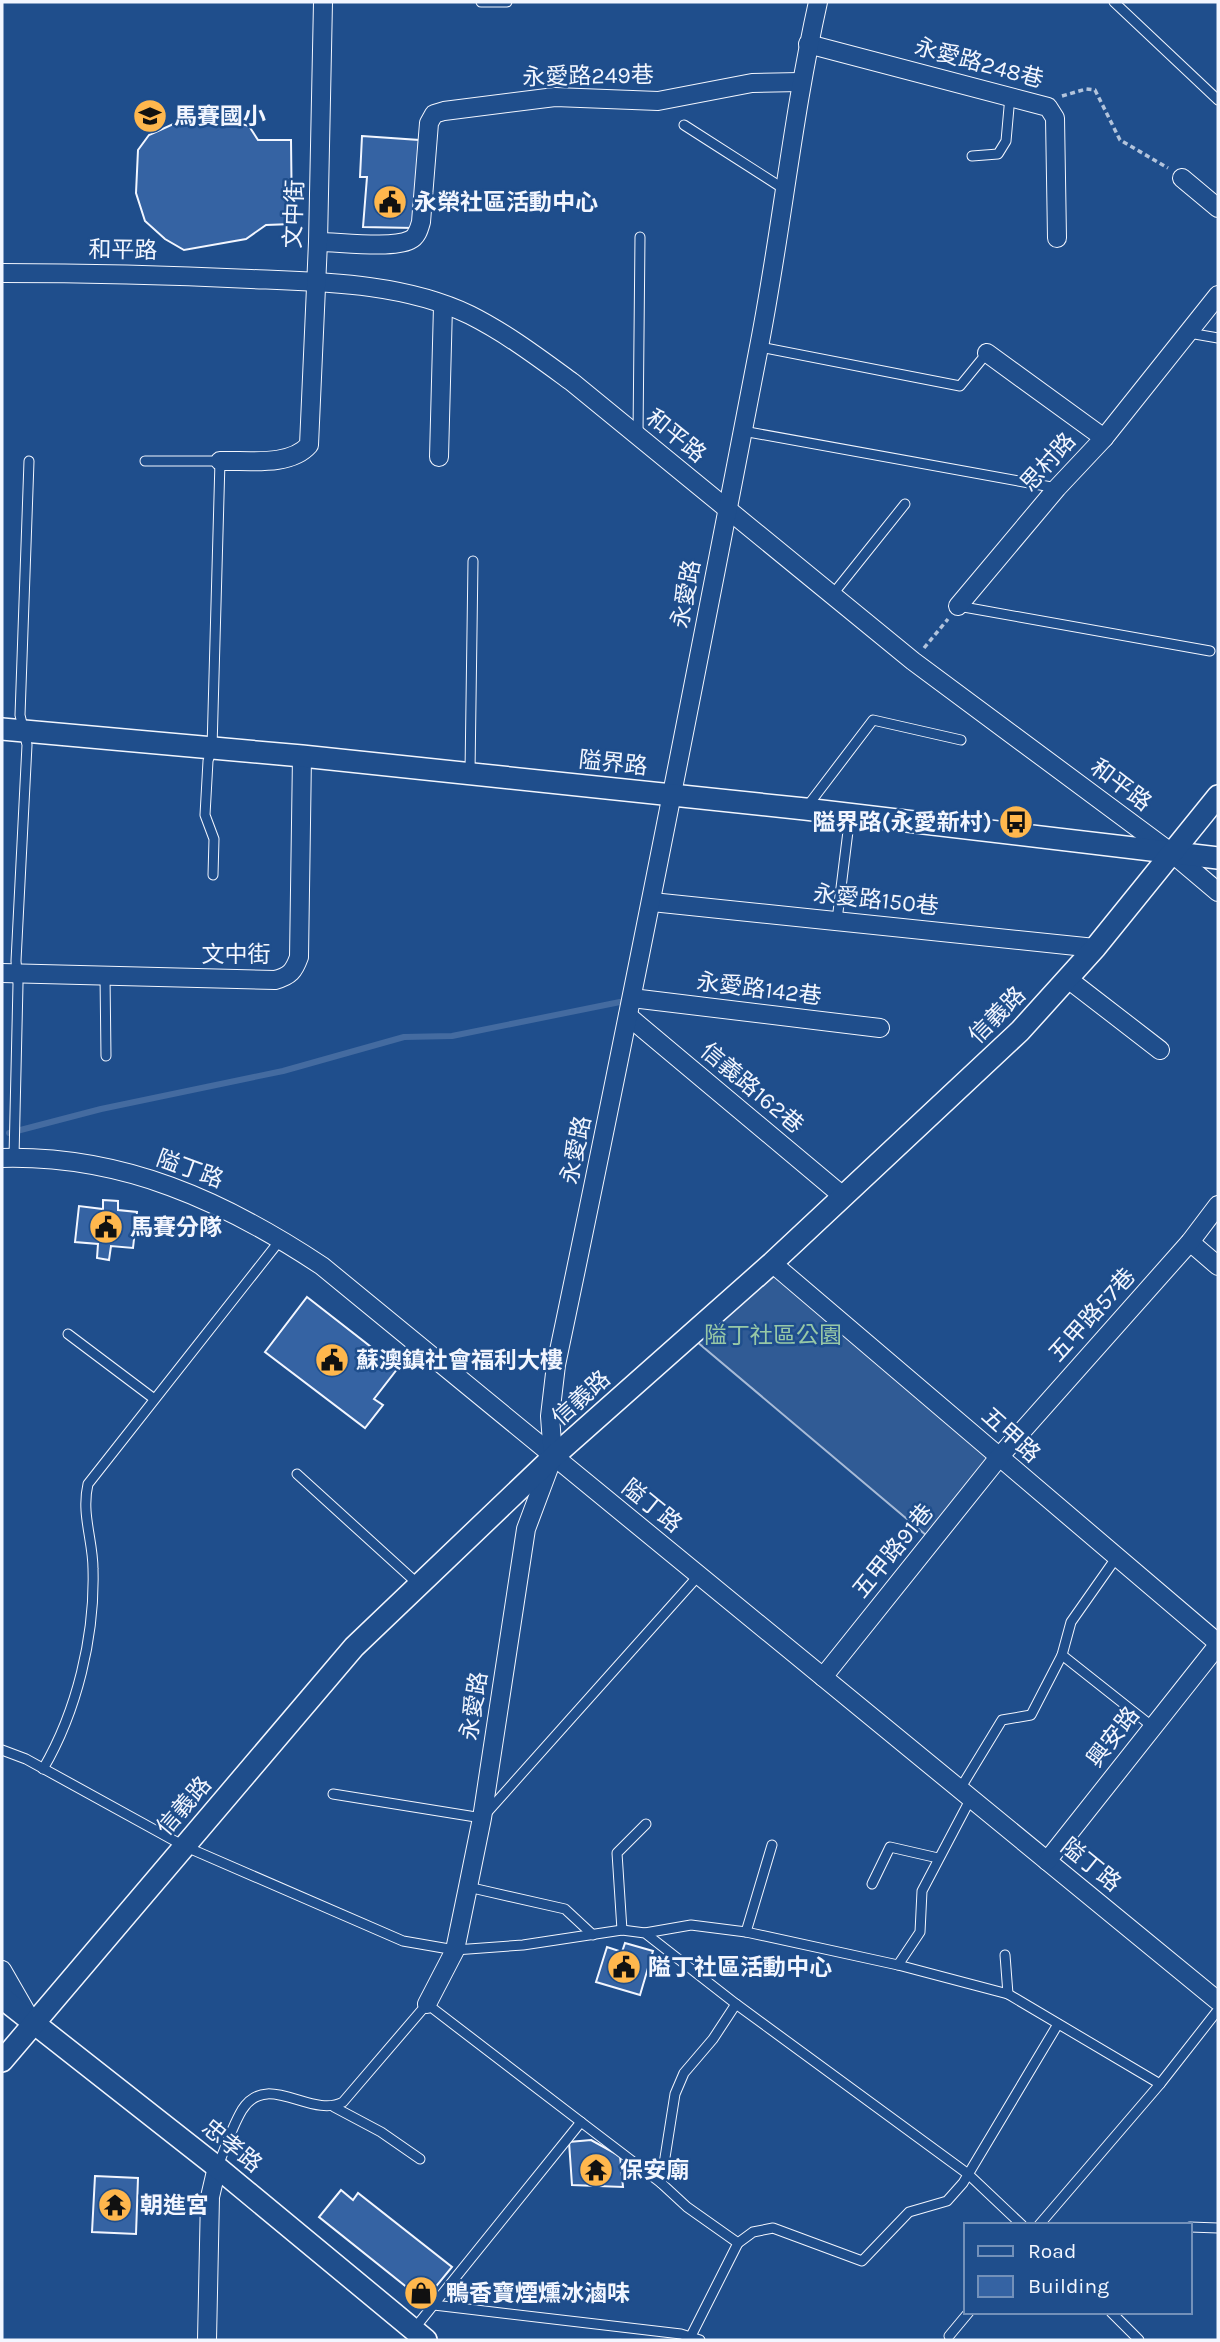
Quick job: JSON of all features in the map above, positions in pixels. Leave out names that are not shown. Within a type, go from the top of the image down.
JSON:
[{"type":"street","name":"文中街","points":[[220,461],[289,458],[301,454],[309,445],[312,427],[318,242],[323,2]]},
{"type":"street","name":"永愛路","points":[[427,2004],[455,1950],[482,1818],[526,1529],[553,1457],[550,1416],[556,1365],[652,902],[760,346],[800,82],[818,2]]},
{"type":"street","name":"永愛路248巷","points":[[808,44],[1040,103],[1054,112],[1057,238]]},
{"type":"street","name":"永愛路249巷","points":[[318,242],[397,243],[410,240],[419,232],[429,123],[434,114],[555,97],[658,101],[752,83],[800,82]]},
{"type":"street","points":[[1182,178],[1218,208]]},
{"type":"street","name":"和平路","points":[[2,273],[178,275],[316,282],[419,297],[468,314],[515,341],[572,382],[913,661],[1172,854],[1218,892]]},
{"type":"street","name":"思村路","points":[[958,606],[1057,488],[1104,438],[1218,295]]},
{"type":"street","points":[[439,457],[443,306]]},
{"type":"street","points":[[987,353],[1104,438]]},
{"type":"street","name":"隘界路","points":[[2,729],[302,756],[805,809],[1218,858]]},
{"type":"street","name":"文中街","points":[[10,973],[275,980],[287,977],[295,969],[299,957],[302,756]]},
{"type":"street","name":"信義路","points":[[2,2061],[354,1647],[553,1457],[772,1263],[1020,1031],[1095,948],[1218,796]]},
{"type":"street","name":"永愛路150巷","points":[[652,902],[1095,948]]},
{"type":"street","points":[[1068,979],[1160,1050]]},
{"type":"street","name":"永愛路142巷","points":[[632,998],[880,1028]]},
{"type":"street","name":"信義路162巷","points":[[628,1016],[844,1197]]},
{"type":"street","name":"隘丁路","points":[[8,1158],[78,1163],[128,1173],[201,1197],[281,1239],[322,1266],[1218,2001]]},
{"type":"street","name":"五甲路57巷","points":[[1000,1456],[1190,1242],[1218,1205]]},
{"type":"street","points":[[1190,1242],[1218,1266]]},
{"type":"street","name":"五甲路","points":[[772,1263],[1218,1644]]},
{"type":"street","name":"五甲路91巷","points":[[823,1677],[1000,1456]]},
{"type":"street","name":"興安路","points":[[1047,1861],[1218,1644]]},
{"type":"street","points":[[2,1970],[33,2023]]},
{"type":"street","name":"忠孝路","points":[[2,1998],[217,2167],[419,2335]]},
{"type":"street","points":[[206,2340],[210,2197],[217,2167]]},
{"type":"lane","points":[[481,2],[507,2]]},
{"type":"lane","points":[[1116,3],[1218,100]]},
{"type":"lane","points":[[972,156],[998,154],[1006,141],[1010,96]]},
{"type":"lane","points":[[684,125],[784,189]]},
{"type":"lane","points":[[638,436],[640,237]]},
{"type":"lane","points":[[1189,333],[1218,338]]},
{"type":"lane","points":[[760,346],[960,386],[987,353]]},
{"type":"lane","points":[[743,431],[1057,488]]},
{"type":"lane","points":[[8,1158],[10,973],[27,745],[20,715],[29,461]]},
{"type":"lane","points":[[145,461],[220,461],[212,748],[208,761],[205,815],[214,839],[213,875]]},
{"type":"lane","points":[[833,594],[905,503]]},
{"type":"lane","points":[[470,774],[473,561]]},
{"type":"lane","points":[[958,606],[1210,651]]},
{"type":"lane","points":[[805,809],[873,720],[961,740]]},
{"type":"lane","points":[[837,920],[850,815]]},
{"type":"lane","points":[[105,976],[106,1056]]},
{"type":"lane","points":[[43,1769],[68,1719],[92,1614],[93,1566],[85,1516],[88,1484],[153,1398],[281,1239]]},
{"type":"lane","points":[[68,1334],[153,1398]]},
{"type":"lane","points":[[297,1474],[419,1585]]},
{"type":"lane","points":[[898,1965],[919,1931],[922,1891],[965,1794],[1002,1720],[1031,1715],[1062,1655],[1071,1622],[1116,1558]]},
{"type":"lane","points":[[333,1794],[482,1818],[699,1575]]},
{"type":"lane","points":[[1062,1655],[1153,1727]]},
{"type":"lane","points":[[2,1750],[43,1769],[184,1846],[403,1941],[455,1950],[523,1945],[622,1930],[645,1933],[691,1925],[746,1932],[898,1965],[1007,1994],[1160,2084]]},
{"type":"lane","points":[[622,1930],[617,1853],[646,1824]]},
{"type":"lane","points":[[746,1932],[772,1844]]},
{"type":"lane","points":[[872,1884],[890,1847],[938,1858]]},
{"type":"lane","points":[[468,1887],[565,1909],[593,1935]]},
{"type":"lane","points":[[645,1933],[736,2004],[968,2174],[1020,2223]]},
{"type":"lane","points":[[1005,1955],[1007,1994]]},
{"type":"lane","points":[[427,2004],[661,2183],[693,2212],[738,2243]]},
{"type":"lane","name":"永愛路","points":[[334,2107],[353,2094],[427,2004]]},
{"type":"lane","points":[[661,2183],[675,2094],[684,2073],[713,2039],[736,2004]]},
{"type":"lane","points":[[1041,2223],[1160,2084],[1218,2010]]},
{"type":"lane","points":[[691,2336],[738,2243],[762,2228],[784,2230],[862,2261],[909,2213],[947,2201],[968,2174],[1058,2024]]},
{"type":"lane","points":[[217,2167],[242,2110],[260,2095],[270,2093],[313,2105],[334,2107],[381,2132],[420,2160]]},
{"type":"lane","points":[[419,2335],[434,2305],[581,2122]]},
{"type":"lane","points":[[1192,2227],[1218,2228]]},
{"type":"lane","points":[[434,2305],[691,2336],[700,2340]]},
{"type":"lane","points":[[949,2336],[967,2314]]},
{"type":"lane","points":[[1113,2314],[1135,2339]]},
{"type":"path","points":[[1040,103],[1086,89],[1095,90],[1120,140],[1182,178]]},
{"type":"path","points":[[913,661],[958,606]]},
{"type":"shaded area","name":"隘丁社區公園","points":[[772,1263],[1000,1456],[933,1541],[690,1336]]},
{"type":"building","points":[[212,116],[249,126],[258,140],[291,140],[292,224],[266,225],[246,239],[184,250],[165,239],[145,221],[136,193],[138,150],[149,135],[180,121]]},
{"type":"building","name":"永榮社區活動中心","points":[[362,136],[419,140],[414,228],[363,227],[367,177],[360,177]]},
{"type":"building","name":"馬賽分隊","points":[[103,1200],[118,1201],[118,1210],[137,1212],[133,1248],[111,1246],[109,1260],[97,1258],[98,1244],[75,1242],[79,1206],[103,1209]]},
{"type":"building","name":"蘇澳鎮社會福利大樓","points":[[307,1297],[398,1368],[374,1399],[383,1405],[365,1428],[265,1352]]},
{"type":"building","name":"隘丁社區活動中心","points":[[625,1943],[653,1951],[640,1995],[596,1982],[607,1947],[622,1952]]},
{"type":"building","name":"保安廟","points":[[591,2140],[620,2156],[623,2187],[572,2185],[569,2142]]},
{"type":"building","name":"朝進宮","points":[[95,2176],[138,2178],[136,2234],[92,2232]]},
{"type":"building","points":[[341,2190],[353,2200],[358,2193],[452,2267],[424,2301],[319,2217]]},
{"type":"waterway","points":[[9,1133],[101,1109],[283,1071],[404,1037],[452,1036],[620,1002]]},
{"type":"place","name":"馬賽國小","points":[[150,116]]},
{"type":"place","name":"永榮社區活動中心","points":[[390,202]]},
{"type":"place","name":"隘界路(永愛新村)","points":[[1016,822]]},
{"type":"place","name":"馬賽分隊","points":[[106,1227]]},
{"type":"place","name":"蘇澳鎮社會福利大樓","points":[[332,1360]]},
{"type":"place","name":"隘丁社區活動中心","points":[[624,1967]]},
{"type":"place","name":"保安廟","points":[[596,2170]]},
{"type":"place","name":"朝進宮","points":[[115,2205]]},
{"type":"place","name":"鴨香寶煙燻冰滷味","points":[[421,2293]]}]
